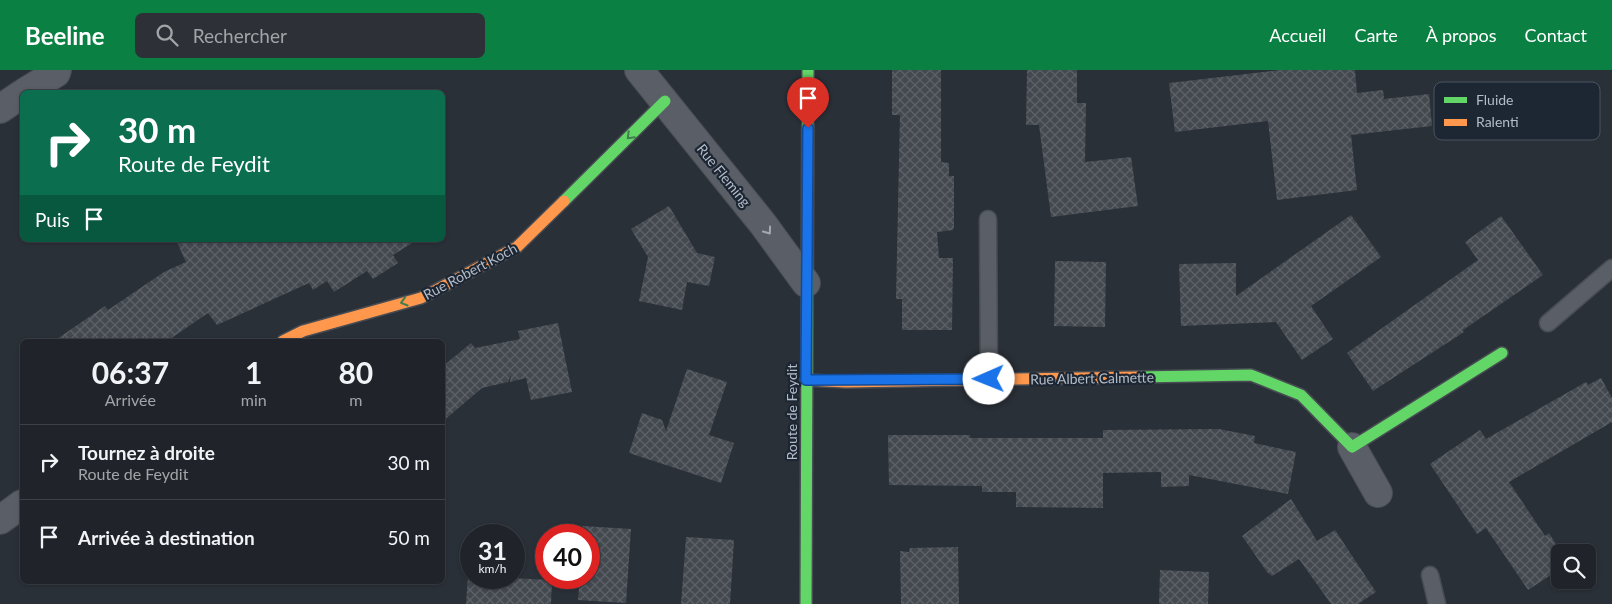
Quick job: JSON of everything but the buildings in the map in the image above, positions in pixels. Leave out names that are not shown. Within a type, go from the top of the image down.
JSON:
[{"type":"street","points":[[28,90],[57,70]]},
{"type":"street","name":"Rue Fleming","points":[[638,70],[763,224],[806,283]]},
{"type":"street","name":"Route de Feydit","points":[[806,604],[808,70]]},
{"type":"street","points":[[0,109],[20,96]]},
{"type":"street","name":"Rue Robert Koch","points":[[288,339],[303,331],[421,298],[517,247],[665,102]]},
{"type":"street","points":[[1352,447],[1502,353]]},
{"type":"street","name":"Rue Albert Calmette","points":[[806,380],[1250,375],[1301,395],[1352,447],[1378,493]]},
{"type":"street","points":[[0,520],[20,505]]},
{"type":"lane","points":[[988,218],[989,379]]},
{"type":"lane","points":[[1548,323],[1612,268]]},
{"type":"lane","points":[[1430,575],[1437,604]]},
{"type":"traffic: fast","points":[[806,604],[808,70]]},
{"type":"traffic: fast","points":[[564,201],[665,101]]},
{"type":"traffic: fast","points":[[1139,377],[1251,375],[1301,395],[1352,447],[1502,353]]},
{"type":"traffic: slow","points":[[287,339],[303,331],[421,298],[517,247],[564,201]]},
{"type":"traffic: slow","points":[[806,380],[846,382],[1139,377]]},
{"type":"route","points":[[808,128],[806,380],[846,382],[989,379]]}]
